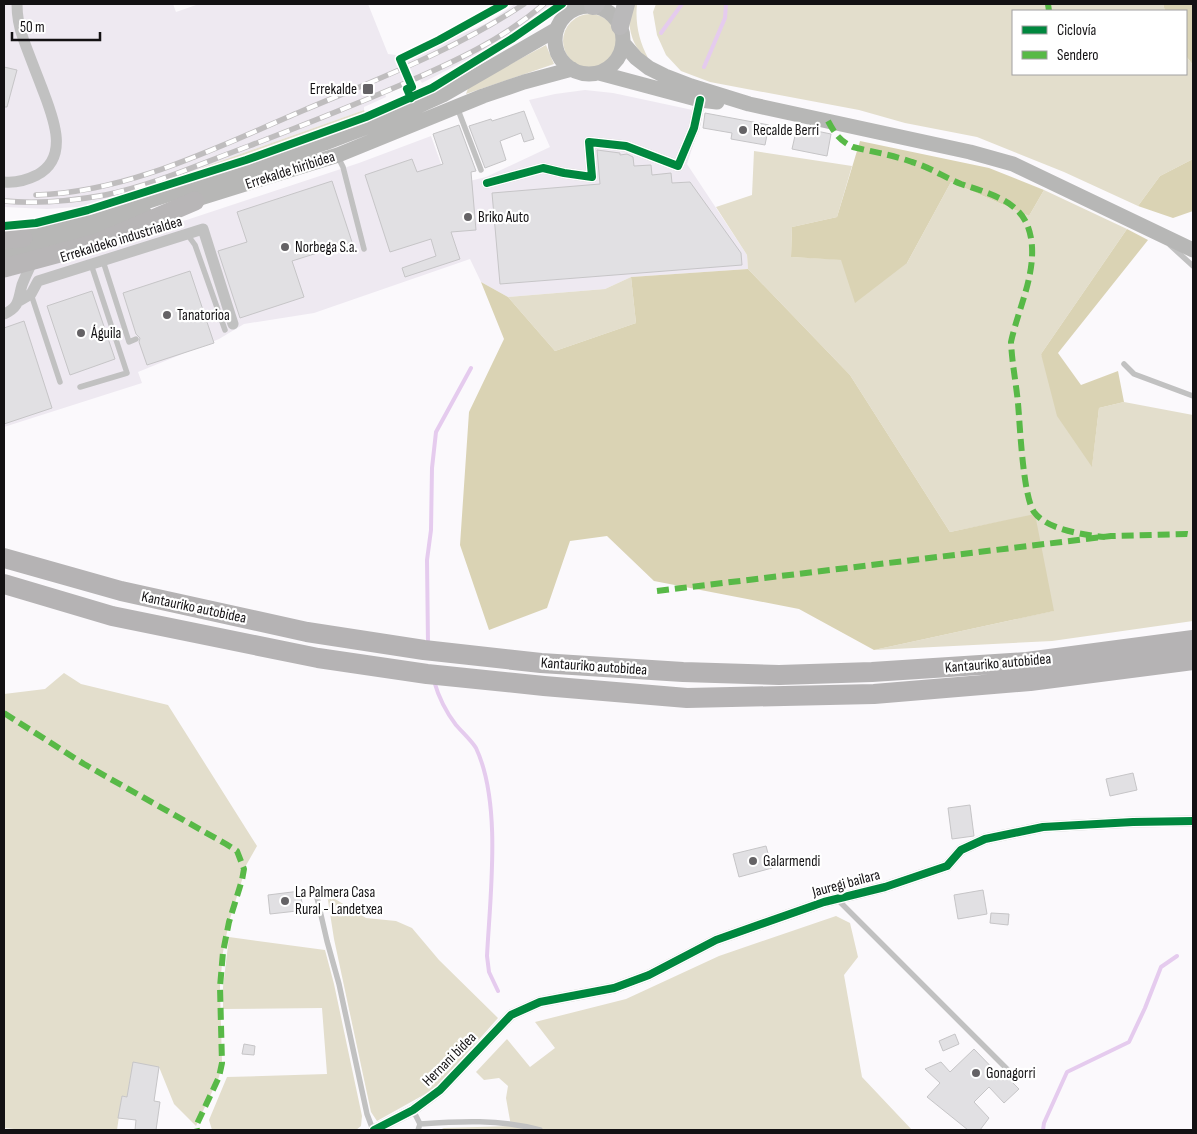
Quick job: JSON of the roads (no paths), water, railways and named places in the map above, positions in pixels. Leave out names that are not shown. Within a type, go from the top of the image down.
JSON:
[{"type":"highway","points":[[4,268],[32,262],[97,256],[195,201]]},
{"type":"highway","points":[[4,240],[23,238]]},
{"type":"highway","name":"Kantauriko autobidea","points":[[4,558],[121,591],[325,634],[424,650],[541,663],[683,672],[759,674],[872,672],[1027,662],[1193,640]]},
{"type":"highway","name":"Kantauriko autobidea","points":[[4,584],[112,616],[318,658],[427,674],[688,698],[874,694],[1030,681],[1193,660]]},
{"type":"main road","points":[[626,4],[622,34],[622,51],[609,68],[588,74],[572,69],[560,58],[555,38],[561,21],[567,14],[584,6],[595,5],[610,13],[622,34],[636,58],[649,68],[665,76],[748,104],[988,156],[1034,174],[1150,230],[1186,241],[1193,250]]},
{"type":"main road","name":"Errekalde hiribidea","points":[[23,238],[73,226],[316,146],[401,114],[443,95],[557,29]]},
{"type":"main road","name":"Errekalde hiribidea","points":[[4,256],[32,250],[162,208],[195,201],[338,155],[456,107],[524,82],[572,69]]},
{"type":"main road","points":[[599,72],[700,100],[748,104]]},
{"type":"street","points":[[4,182],[29,179],[42,172],[51,164],[57,142],[52,113],[22,36],[17,4]]},
{"type":"street","points":[[488,183],[543,168],[592,177],[589,142],[626,146],[678,166],[694,128],[700,100]]},
{"type":"street","name":"Errekaldeko industrialdea","points":[[4,314],[12,311],[19,301],[31,294],[38,281],[97,256],[203,229],[229,327]]},
{"type":"street","points":[[4,263],[32,262],[23,283],[19,301]]},
{"type":"street","name":"Jauregi bailara","points":[[512,1015],[540,1002],[614,988],[649,975],[716,940],[837,899],[885,887],[947,866],[961,850],[985,839],[1043,827],[1193,821]]},
{"type":"street","name":"Hernani bidea","points":[[374,1130],[412,1110],[440,1090],[512,1015]]},
{"type":"lane","points":[[456,107],[481,170]]},
{"type":"lane","points":[[338,155],[343,167],[364,249]]},
{"type":"lane","points":[[1150,230],[1193,266]]},
{"type":"lane","points":[[187,234],[195,245],[229,327]]},
{"type":"lane","points":[[97,256],[128,342],[136,339]]},
{"type":"lane","points":[[80,387],[127,373],[97,256]]},
{"type":"lane","points":[[31,294],[60,382]]},
{"type":"lane","points":[[1124,364],[1134,374],[1193,396]]},
{"type":"lane","points":[[316,889],[326,941],[339,984],[367,1114],[374,1130]]},
{"type":"lane","points":[[837,899],[1007,1069]]},
{"type":"lane","points":[[412,1110],[419,1127],[490,1122],[518,1124],[540,1130]]},
{"type":"waterway","points":[[661,33],[682,4]]},
{"type":"waterway","points":[[704,67],[725,18],[726,4]]},
{"type":"waterway","points":[[428,644],[427,560],[431,530],[432,468],[436,432],[471,368]]},
{"type":"waterway","points":[[434,681],[449,715],[476,748],[484,770],[492,822],[492,878],[487,956],[489,972],[498,991]]},
{"type":"waterway","points":[[1043,1130],[1044,1123],[1067,1072],[1129,1042],[1161,967],[1177,956]]},
{"type":"railway","points":[[36,195],[71,192],[105,186],[139,177],[205,153],[416,63],[470,36],[524,4]]},
{"type":"railway","points":[[4,201],[42,202],[93,197],[142,186],[178,173],[326,116],[441,67],[511,29],[544,4]]},
{"type":"place","name":"Errekalde","points":[[368,89]]},
{"type":"place","name":"Recalde Berri","points":[[743,130]]},
{"type":"place","name":"Briko Auto","points":[[468,217]]},
{"type":"place","name":"Norbega S.a.","points":[[285,247]]},
{"type":"place","name":"Tanatorioa","points":[[167,315]]},
{"type":"place","name":"Águila","points":[[81,333]]},
{"type":"place","name":"Galarmendi","points":[[753,861]]},
{"type":"place","name":"La Palmera Casa Rural - Landetxea","points":[[285,901]]},
{"type":"place","name":"Gonagorri","points":[[976,1073]]}]
